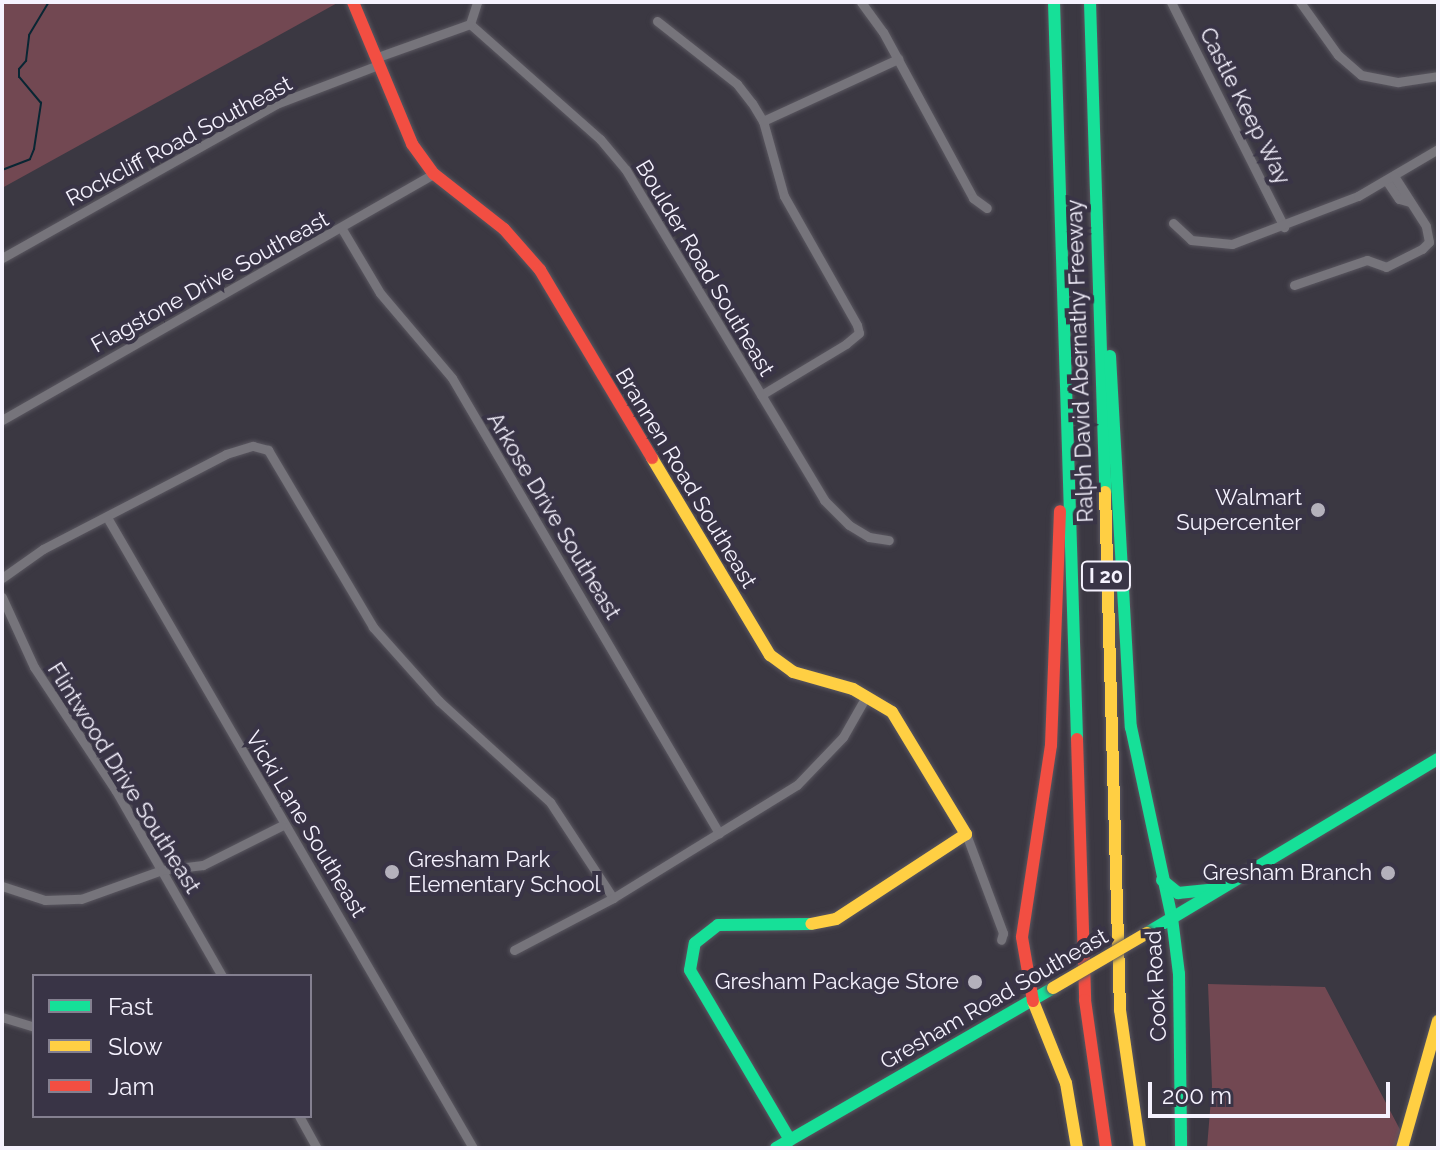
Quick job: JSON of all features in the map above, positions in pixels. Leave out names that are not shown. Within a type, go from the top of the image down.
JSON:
[{"type":"main road","name":"Brannen Road Southeast","points":[[353,2],[404,130],[434,174],[504,229],[540,270],[770,655],[793,672],[867,695],[898,718],[966,834]]},
{"type":"main road","name":"Ralph David Abernathy Freeway","points":[[1054,2],[1085,1000],[1106,1148]]},
{"type":"main road","name":"Ralph David Abernathy Freeway","points":[[1090,2],[1120,1010],[1140,1148]]},
{"type":"main road","name":"Cook Road","points":[[1097,248],[1113,389],[1131,727],[1172,918],[1179,974],[1177,1110],[1181,1148]]},
{"type":"main road","points":[[1064,342],[1051,745],[1022,937],[1033,1001],[1066,1083],[1077,1148]]},
{"type":"main road","name":"Gresham Road Southeast","points":[[776,1148],[1033,1001],[1438,759]]},
{"type":"main road","points":[[790,1140],[697,986],[690,970],[695,943],[718,925],[801,926],[836,919],[966,834]]},
{"type":"main road","points":[[1162,880],[1178,893],[1218,889]]},
{"type":"main road","points":[[1402,1148],[1438,1021]]},
{"type":"street","points":[[470,24],[477,2]]},
{"type":"street","points":[[861,2],[898,59],[973,198],[987,208]]},
{"type":"street","name":"Castle Keep Way","points":[[1171,2],[1284,227]]},
{"type":"street","points":[[1300,2],[1338,55],[1361,75],[1398,82],[1438,76]]},
{"type":"street","points":[[657,21],[737,84],[763,121],[784,196],[862,334],[761,395]]},
{"type":"street","name":"Rockcliff Road Southeast","points":[[2,258],[276,104],[470,24]]},
{"type":"street","name":"Boulder Road Southeast","points":[[470,24],[600,139],[626,170],[834,512],[869,537],[889,540]]},
{"type":"street","points":[[763,121],[898,59]]},
{"type":"street","points":[[1173,223],[1191,240],[1212,246],[1284,227],[1390,178],[1438,149]]},
{"type":"street","name":"Flagstone Drive Southeast","points":[[2,420],[434,174]]},
{"type":"street","points":[[1294,285],[1367,260],[1386,267],[1422,249],[1428,234],[1410,202],[1399,199],[1390,178]]},
{"type":"street","name":"Arkose Drive Southeast","points":[[342,229],[380,293],[452,378],[719,833]]},
{"type":"street","points":[[2,578],[43,549],[108,519],[226,454],[253,446],[268,450],[373,627],[439,701],[550,802],[613,898]]},
{"type":"street","name":"Vicki Lane Southeast","points":[[108,519],[473,1148]]},
{"type":"street","name":"Flintwood Drive Southeast","points":[[2,597],[34,667],[162,870],[221,974]]},
{"type":"street","points":[[514,950],[613,898],[810,775],[843,737],[867,695]]},
{"type":"street","points":[[2,886],[33,897],[69,900],[162,870],[203,865],[283,825]]},
{"type":"street","name":"Brannen Road Southeast","points":[[966,834],[1001,940]]},
{"type":"street","points":[[2,1017],[32,1026]]},
{"type":"street","points":[[300,1118],[317,1148]]},
{"type":"shaded area","points":[[2,2],[339,2],[2,188]]},
{"type":"shaded area","points":[[1208,984],[1325,987],[1406,1141],[1395,1148],[1207,1148],[1212,1086]]},
{"type":"waterway","points":[[2,170],[30,159],[34,149],[41,103],[19,77],[19,69],[26,61],[29,35],[49,2]]},
{"type":"traffic: fast","points":[[1054,2],[1077,739]]},
{"type":"traffic: fast","points":[[1090,2],[1105,492]]},
{"type":"traffic: fast","points":[[1110,356],[1131,727],[1172,918]]},
{"type":"traffic: fast","points":[[1147,933],[1438,759]]},
{"type":"traffic: fast","points":[[1162,880],[1178,893],[1218,889]]},
{"type":"traffic: fast","points":[[1172,918],[1179,974],[1181,1148]]},
{"type":"traffic: fast","points":[[790,1140],[690,970],[695,943],[718,925],[811,924]]},
{"type":"traffic: fast","points":[[776,1148],[1053,988]]},
{"type":"traffic: slow","points":[[652,458],[770,655],[793,672],[853,689],[892,712],[966,834],[836,919],[811,924]]},
{"type":"traffic: slow","points":[[1105,492],[1120,1010],[1140,1148]]},
{"type":"traffic: slow","points":[[1053,988],[1147,933]]},
{"type":"traffic: slow","points":[[1033,1001],[1066,1083],[1077,1148]]},
{"type":"traffic: slow","points":[[1402,1148],[1438,1021]]},
{"type":"traffic: jam","points":[[353,2],[412,144],[434,174],[504,229],[540,270],[652,458]]},
{"type":"traffic: jam","points":[[1033,1001],[1022,937],[1051,745],[1060,511]]},
{"type":"traffic: jam","points":[[1077,739],[1085,1000],[1106,1148]]},
{"type":"place","name":"Walmart Supercenter","points":[[1318,510]]},
{"type":"place","name":"Gresham Park Elementary School","points":[[392,872]]},
{"type":"place","name":"Gresham Branch","points":[[1388,873]]},
{"type":"place","name":"Gresham Package Store","points":[[975,982]]}]
